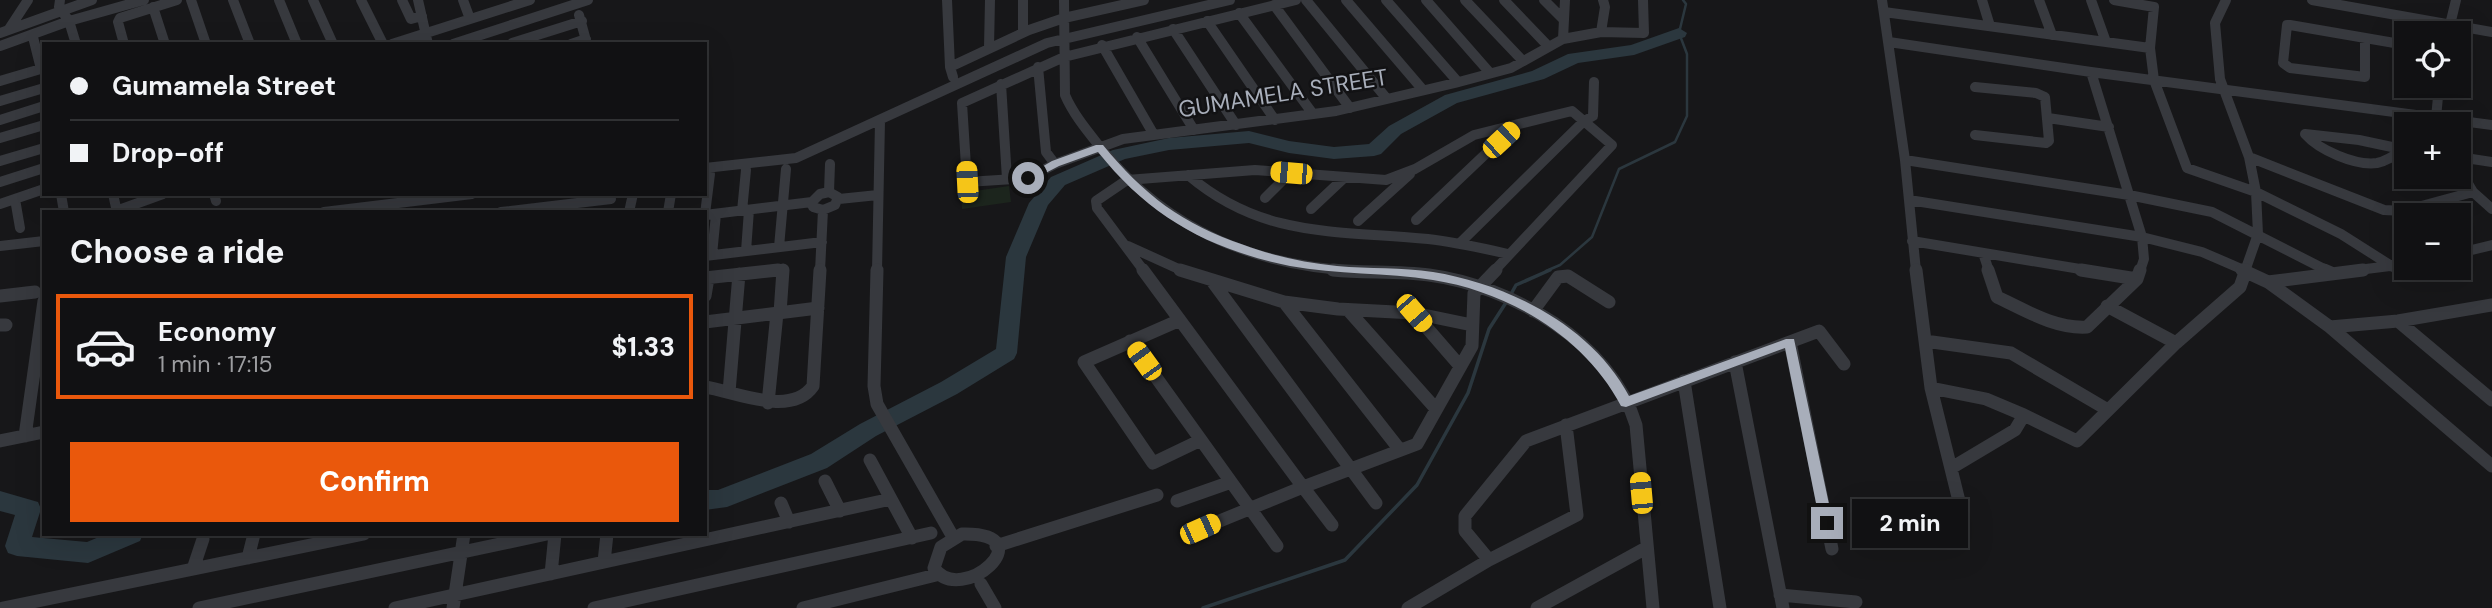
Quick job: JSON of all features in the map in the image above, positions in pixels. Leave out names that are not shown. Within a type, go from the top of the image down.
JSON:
[{"type":"street","points":[[5,31],[28,0]]},
{"type":"street","points":[[5,31],[60,5],[92,0]]},
{"type":"street","points":[[0,46],[69,21],[144,0]]},
{"type":"street","points":[[124,42],[118,20],[177,0]]},
{"type":"street","points":[[191,0],[205,42]]},
{"type":"street","points":[[233,0],[249,42]]},
{"type":"street","points":[[279,0],[296,42]]},
{"type":"street","points":[[313,0],[332,42]]},
{"type":"street","points":[[361,0],[382,42]]},
{"type":"street","points":[[402,0],[411,19],[422,16]]},
{"type":"street","points":[[418,0],[427,38]]},
{"type":"street","points":[[463,0],[470,19]]},
{"type":"street","points":[[404,42],[427,38],[502,4],[530,0]]},
{"type":"street","points":[[465,42],[588,0]]},
{"type":"street","points":[[947,0],[952,72],[989,47],[1023,32],[1102,5],[1144,0]]},
{"type":"street","points":[[989,47],[990,0]]},
{"type":"street","points":[[1023,0],[1023,32]]},
{"type":"street","points":[[1064,0],[1065,95],[1071,109],[1114,166],[1162,211],[1198,232],[1242,249],[1287,261],[1336,270],[1432,275],[1481,287],[1531,309],[1593,356],[1618,388],[1635,420],[1653,608]]},
{"type":"street","points":[[822,242],[708,256],[708,171],[796,158],[1063,38],[1230,0]]},
{"type":"street","points":[[1007,179],[1001,85],[1038,67],[1102,46],[1296,0]]},
{"type":"street","points":[[1306,0],[1387,99]]},
{"type":"street","points":[[1346,0],[1423,90]]},
{"type":"street","points":[[1386,0],[1458,82]]},
{"type":"street","points":[[1426,0],[1490,74]]},
{"type":"street","points":[[1465,0],[1523,61]]},
{"type":"street","points":[[1504,0],[1549,47]]},
{"type":"street","points":[[1544,0],[1564,20]]},
{"type":"street","points":[[1563,40],[1565,0]]},
{"type":"street","points":[[1601,32],[1605,6],[1603,0]]},
{"type":"street","points":[[1643,0],[1644,33]]},
{"type":"street","points":[[1982,0],[1990,26]]},
{"type":"street","points":[[2039,0],[2052,35]]},
{"type":"street","points":[[2091,0],[2106,42]]},
{"type":"street","points":[[2114,0],[2154,7],[2150,48],[2154,80],[2187,168],[2256,192],[2394,262]]},
{"type":"street","points":[[1931,388],[1986,399],[2077,441],[2176,343],[2240,288],[2258,233],[2256,192],[2249,157],[2223,89],[2215,30],[2226,0]]},
{"type":"street","points":[[2312,0],[2416,21]]},
{"type":"street","points":[[2452,21],[2456,0]]},
{"type":"street","points":[[60,5],[69,21],[75,42]]},
{"type":"street","points":[[576,5],[587,41]]},
{"type":"street","points":[[1274,5],[1350,108]]},
{"type":"street","points":[[1959,501],[1931,388],[1912,241],[1905,160],[1883,6],[1990,26],[2150,48]]},
{"type":"street","points":[[153,7],[164,42]]},
{"type":"street","points":[[1239,13],[1313,114]]},
{"type":"street","points":[[515,42],[582,21]]},
{"type":"street","points":[[1207,21],[1275,120]]},
{"type":"street","points":[[2365,38],[2365,77],[2290,68],[2283,63],[2287,25],[2365,38],[2394,43]]},
{"type":"street","points":[[503,28],[511,42]]},
{"type":"street","points":[[1173,29],[1236,125]]},
{"type":"street","points":[[2471,30],[2492,32]]},
{"type":"street","name":"GUMAMELA STREET","points":[[1001,85],[962,103],[967,182],[1028,178],[1055,164],[1102,151],[1123,139],[1350,108],[1490,74],[1523,61],[1563,40],[1601,32],[1644,33]]},
{"type":"street","points":[[0,80],[42,69],[33,37]]},
{"type":"street","points":[[1137,37],[1194,130]]},
{"type":"street","points":[[1889,42],[2394,114]]},
{"type":"street","points":[[1102,46],[1154,135]]},
{"type":"street","points":[[1038,67],[1046,152],[1055,164]]},
{"type":"street","points":[[1983,253],[1997,297],[2044,318],[2082,328],[2137,279],[2144,259],[2142,237],[2091,72]]},
{"type":"street","points":[[1460,243],[1592,116],[1594,82]]},
{"type":"street","points":[[1975,87],[2045,97],[2049,141],[2046,143],[1975,135]]},
{"type":"street","points":[[0,102],[42,89]]},
{"type":"street","points":[[0,120],[42,107]]},
{"type":"street","points":[[1200,529],[1249,507],[1303,486],[1417,444],[1472,346],[1474,293],[1612,145],[1572,111],[1474,135],[1415,169],[1386,180],[1255,170],[1127,180],[1096,201],[1097,208],[1124,245],[1180,320],[1303,486],[1332,525]]},
{"type":"street","points":[[2048,118],[2109,127]]},
{"type":"street","points":[[880,121],[873,367],[877,404],[953,537]]},
{"type":"street","points":[[2471,123],[2492,125]]},
{"type":"street","points":[[1416,220],[1518,124]]},
{"type":"street","points":[[0,138],[42,126]]},
{"type":"street","points":[[2305,134],[2359,140],[2404,150],[2376,164],[2364,164],[2314,143],[2305,134]]},
{"type":"street","points":[[0,161],[42,149]]},
{"type":"street","points":[[2249,157],[2384,210],[2403,211],[2473,192]]},
{"type":"street","points":[[2471,159],[2492,162]]},
{"type":"street","points":[[1905,160],[2129,195],[2212,212],[2258,233],[2331,273]]},
{"type":"street","points":[[811,202],[816,208],[823,210],[832,207],[834,196],[830,164]]},
{"type":"street","points":[[0,182],[42,169]]},
{"type":"street","points":[[779,247],[786,169]]},
{"type":"street","points":[[1358,221],[1415,169]]},
{"type":"street","points":[[746,251],[747,170]]},
{"type":"street","points":[[1265,198],[1291,173]]},
{"type":"street","points":[[1188,175],[1204,192],[1248,213],[1286,226],[1460,243],[1508,254]]},
{"type":"street","points":[[1311,209],[1345,177]]},
{"type":"street","points":[[2471,189],[2492,209]]},
{"type":"street","points":[[0,204],[42,190]]},
{"type":"street","points":[[709,214],[811,202],[820,194],[878,195]]},
{"type":"street","points":[[119,210],[157,196]]},
{"type":"street","points":[[351,196],[354,209]]},
{"type":"street","points":[[368,196],[371,207]]},
{"type":"street","points":[[344,210],[371,207],[405,198],[438,196]]},
{"type":"street","points":[[15,199],[20,228]]},
{"type":"street","points":[[532,210],[563,208],[611,199]]},
{"type":"street","points":[[1909,200],[2142,237],[2193,249],[2245,271],[2268,282],[2330,327],[2492,466]]},
{"type":"street","points":[[707,387],[768,403],[806,394],[813,386],[823,210]]},
{"type":"street","points":[[0,246],[42,241]]},
{"type":"street","points":[[1912,241],[2137,279]]},
{"type":"street","points":[[1124,245],[1187,273],[1284,302],[1348,310],[1414,313],[1472,325]]},
{"type":"street","points":[[2471,250],[2492,245]]},
{"type":"street","points":[[2268,282],[2394,266]]},
{"type":"street","points":[[707,278],[783,269],[768,403]]},
{"type":"street","points":[[729,392],[739,274]]},
{"type":"street","points":[[1531,309],[1558,277],[1568,275],[1609,302]]},
{"type":"street","points":[[1212,281],[1376,503]]},
{"type":"street","points":[[0,296],[42,294],[42,321],[24,436]]},
{"type":"street","points":[[1284,302],[1400,450]]},
{"type":"street","points":[[2330,327],[2398,321],[2492,305]]},
{"type":"street","points":[[2107,306],[2176,343]]},
{"type":"street","points":[[707,321],[818,308]]},
{"type":"street","points":[[1348,310],[1436,409]]},
{"type":"street","points":[[1414,313],[1460,366]]},
{"type":"street","points":[[1180,320],[1084,362],[1153,463],[1201,440]]},
{"type":"street","points":[[2398,321],[2492,400]]},
{"type":"street","points":[[1489,560],[1465,531],[1465,516],[1526,441],[1819,331],[1844,364]]},
{"type":"street","points":[[1130,341],[1277,546]]},
{"type":"street","points":[[1925,341],[1995,349],[2011,354],[2108,410]]},
{"type":"street","points":[[1790,342],[1832,548]]},
{"type":"street","points":[[1735,362],[1781,601],[1856,602]]},
{"type":"street","points":[[1684,381],[1720,608]]},
{"type":"street","points":[[1952,467],[2015,430],[2024,415]]},
{"type":"street","points":[[1408,608],[1489,560],[1577,515],[1566,425]]},
{"type":"street","points":[[0,441],[42,432]]},
{"type":"street","points":[[870,460],[912,538]]},
{"type":"street","points":[[825,481],[840,511]]},
{"type":"street","points":[[1177,501],[1231,482]]},
{"type":"street","points":[[996,546],[1157,495]]},
{"type":"street","points":[[395,608],[454,601],[551,574],[891,499]]},
{"type":"street","points":[[781,503],[789,522]]},
{"type":"street","points":[[594,608],[931,533]]},
{"type":"street","points":[[978,534],[996,546],[999,552],[998,566],[981,584],[954,588],[940,581],[936,575],[936,554],[953,537],[978,534]]},
{"type":"street","points":[[248,558],[254,536]]},
{"type":"street","points":[[3,608],[248,558],[302,540],[339,536]]},
{"type":"street","points":[[454,601],[464,536]]},
{"type":"street","points":[[199,608],[537,536]]},
{"type":"street","points":[[551,574],[555,536]]},
{"type":"street","points":[[604,562],[607,536]]},
{"type":"street","points":[[193,569],[203,539]]},
{"type":"street","points":[[1537,608],[1646,548]]},
{"type":"street","points":[[803,608],[936,575]]},
{"type":"street","points":[[981,584],[995,608]]},
{"type":"shaded area","points":[[1009,186],[1011,202],[962,209],[961,193]]},
{"type":"waterway","points":[[1546,271],[1560,265],[1592,237],[1619,169],[1675,142],[1687,116],[1687,54],[1679,33],[1686,4],[1683,0]]},
{"type":"waterway","points":[[707,500],[719,500],[819,461],[868,430],[949,388],[1006,353],[1016,257],[1039,203],[1058,181],[1120,154],[1169,144],[1249,137],[1289,147],[1334,153],[1374,150],[1395,130],[1451,99],[1538,75],[1574,58],[1634,50],[1679,33]]},
{"type":"waterway","points":[[1511,294],[1516,285],[1550,270]]},
{"type":"waterway","points":[[1203,608],[1345,560],[1417,485],[1468,393],[1489,329],[1507,301]]},
{"type":"waterway","points":[[0,501],[29,509],[17,546],[88,553],[126,536]]},
{"type":"route","points":[[1028,178],[1055,164],[1100,147],[1127,180],[1162,211],[1198,232],[1242,249],[1336,270],[1432,275],[1481,287],[1528,308],[1570,336],[1593,356],[1626,402],[1790,342],[1827,523]]}]
